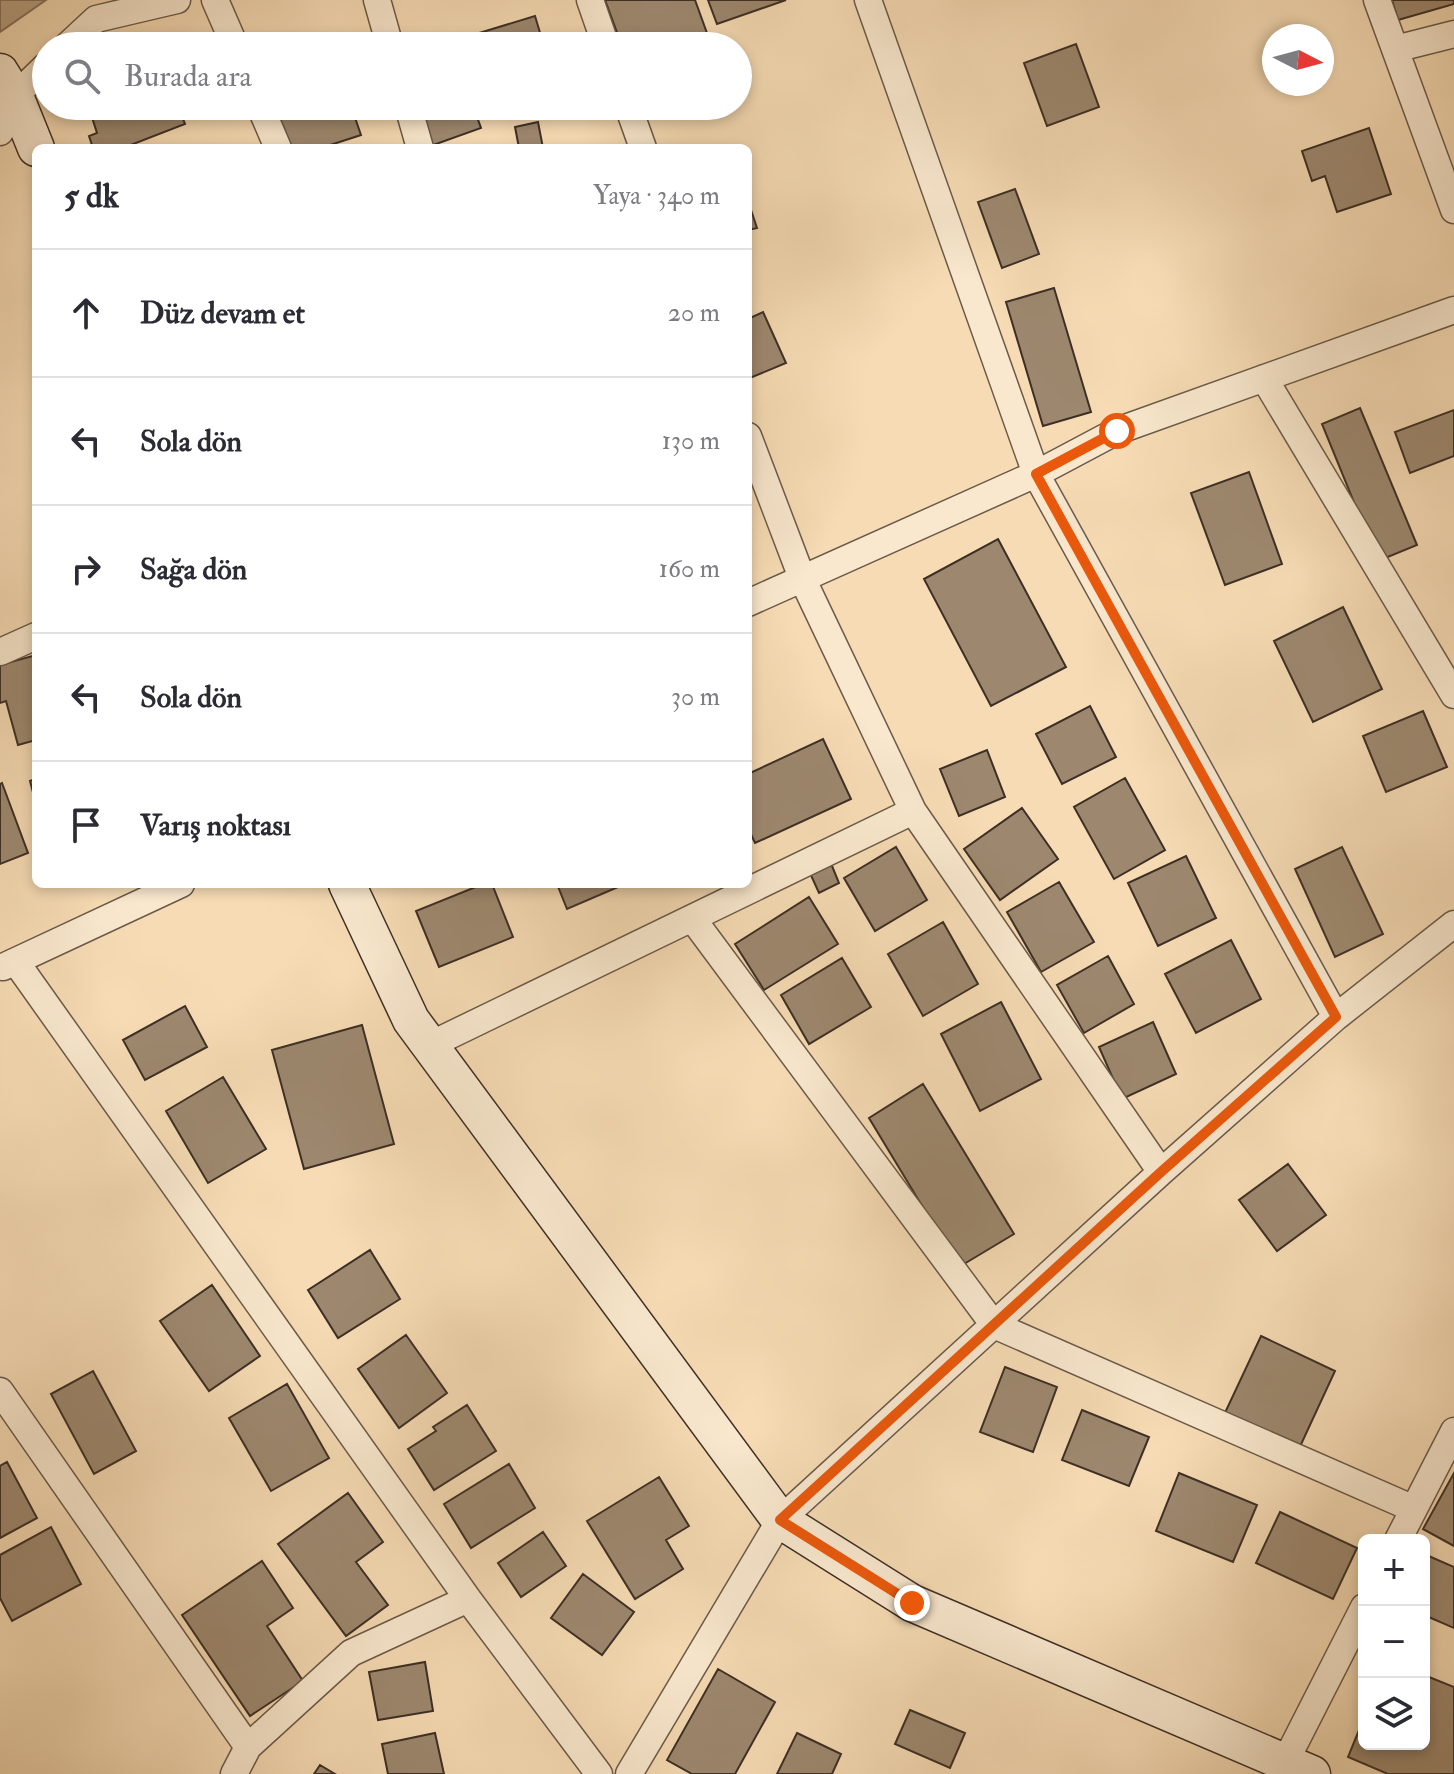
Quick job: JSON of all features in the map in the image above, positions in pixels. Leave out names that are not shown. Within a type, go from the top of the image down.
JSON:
[{"type":"street","points":[[82,32],[96,19],[177,0]]},
{"type":"street","points":[[215,0],[229,32]]},
{"type":"street","points":[[377,0],[386,32]]},
{"type":"street","points":[[590,0],[601,32]]},
{"type":"street","points":[[868,0],[1036,474],[1336,1017]]},
{"type":"street","points":[[1377,0],[1454,210]]},
{"type":"street","points":[[1395,49],[1454,34]]},
{"type":"street","points":[[7,84],[32,72]]},
{"type":"street","points":[[0,132],[7,120],[7,84]]},
{"type":"street","points":[[7,84],[34,144]]},
{"type":"street","points":[[266,120],[276,144]]},
{"type":"street","points":[[412,120],[419,144]]},
{"type":"street","points":[[633,120],[642,144]]},
{"type":"street","points":[[752,601],[1036,474],[1117,431],[1454,310]]},
{"type":"street","points":[[1264,378],[1454,695]]},
{"type":"street","points":[[752,447],[802,578],[913,811],[1161,1172]]},
{"type":"street","points":[[0,652],[32,638]]},
{"type":"street","points":[[430,1045],[913,811]]},
{"type":"street","points":[[172,888],[8,965],[468,1599],[599,1774]]},
{"type":"street","points":[[349,888],[411,1020],[780,1520],[912,1603],[1292,1770],[1358,1621]]},
{"type":"street","points":[[692,918],[994,1325],[1414,1509]]},
{"type":"street","points":[[629,1774],[780,1520],[1161,1172],[1336,1017],[1454,924]]},
{"type":"street","points":[[0,1391],[248,1747]]},
{"type":"street","points":[[1401,1534],[1454,1431]]},
{"type":"street","points":[[234,1774],[248,1747],[351,1653],[468,1599]]},
{"type":"shaded area","points":[[0,0],[46,0],[0,32]]},
{"type":"building","points":[[605,0],[695,0],[707,32],[617,32]]},
{"type":"building","points":[[708,0],[786,0],[717,24]]},
{"type":"building","points":[[1392,0],[1454,0],[1454,4],[1398,20]]},
{"type":"building","points":[[535,16],[540,32],[483,32]]},
{"type":"building","points":[[1076,44],[1099,107],[1047,126],[1024,63]]},
{"type":"building","points":[[93,120],[183,120],[185,124],[133,144],[92,144],[89,136],[97,133]]},
{"type":"building","points":[[279,120],[356,120],[361,135],[333,144],[287,144]]},
{"type":"building","points":[[415,120],[478,120],[481,128],[436,144],[424,144]]},
{"type":"building","points":[[538,122],[542,144],[518,144],[515,127]]},
{"type":"building","points":[[1369,128],[1391,194],[1337,212],[1325,176],[1312,181],[1302,151]]},
{"type":"building","points":[[1015,189],[1039,254],[1002,268],[978,202]]},
{"type":"building","points":[[752,213],[757,228],[752,229]]},
{"type":"building","points":[[1054,288],[1091,412],[1043,426],[1006,302]]},
{"type":"building","points":[[763,312],[786,363],[752,377],[752,317]]},
{"type":"building","points":[[1360,408],[1417,545],[1378,561],[1322,424]]},
{"type":"building","points":[[1454,410],[1454,456],[1410,473],[1395,432]]},
{"type":"building","points":[[1249,472],[1282,564],[1225,585],[1191,493]]},
{"type":"building","points":[[998,539],[1066,667],[991,706],[924,579]]},
{"type":"building","points":[[1343,607],[1382,689],[1313,722],[1274,641]]},
{"type":"building","points":[[32,656],[32,741],[18,745],[6,701],[0,703],[0,665]]},
{"type":"building","points":[[1090,706],[1116,757],[1062,784],[1036,734]]},
{"type":"building","points":[[1423,711],[1447,767],[1386,792],[1363,736]]},
{"type":"building","points":[[823,739],[851,799],[755,843],[752,837],[752,772]]},
{"type":"building","points":[[987,750],[1005,797],[959,816],[940,769]]},
{"type":"building","points":[[1125,778],[1165,850],[1114,879],[1074,807]]},
{"type":"building","points":[[0,784],[28,853],[0,864]]},
{"type":"building","points":[[1022,808],[1058,859],[1000,900],[964,849]]},
{"type":"building","points":[[896,847],[927,900],[875,931],[844,878]]},
{"type":"building","points":[[1342,847],[1383,934],[1335,957],[1295,869]]},
{"type":"building","points":[[1186,856],[1216,918],[1158,946],[1128,883]]},
{"type":"building","points":[[830,861],[839,883],[819,893],[809,871]]},
{"type":"building","points":[[1059,882],[1094,942],[1041,972],[1007,912]]},
{"type":"building","points":[[473,888],[494,888],[513,937],[439,967],[416,911]]},
{"type":"building","points":[[559,888],[616,888],[567,909]]},
{"type":"building","points":[[809,897],[838,944],[764,990],[735,944]]},
{"type":"building","points":[[943,922],[978,984],[923,1016],[888,954]]},
{"type":"building","points":[[1231,940],[1261,999],[1196,1033],[1165,974]]},
{"type":"building","points":[[1108,956],[1134,1004],[1084,1033],[1057,985]]},
{"type":"building","points":[[842,958],[871,1007],[809,1044],[781,995]]},
{"type":"building","points":[[1001,1002],[1041,1079],[980,1111],[941,1034]]},
{"type":"building","points":[[185,1006],[207,1047],[145,1080],[123,1040]]},
{"type":"building","points":[[1153,1022],[1176,1074],[1122,1099],[1099,1047]]},
{"type":"building","points":[[362,1025],[394,1144],[304,1169],[272,1050]]},
{"type":"building","points":[[223,1077],[266,1149],[208,1183],[166,1111]]},
{"type":"building","points":[[923,1084],[1014,1234],[959,1267],[869,1118]]},
{"type":"building","points":[[1288,1164],[1326,1215],[1277,1251],[1239,1200]]},
{"type":"building","points":[[370,1250],[400,1299],[338,1338],[308,1290]]},
{"type":"building","points":[[212,1285],[260,1356],[209,1391],[160,1321]]},
{"type":"building","points":[[406,1335],[447,1393],[399,1428],[358,1369]]},
{"type":"building","points":[[1261,1336],[1335,1371],[1298,1451],[1223,1417]]},
{"type":"building","points":[[1005,1367],[1057,1387],[1033,1452],[980,1432]]},
{"type":"building","points":[[93,1371],[136,1451],[94,1474],[51,1394]]},
{"type":"building","points":[[287,1384],[329,1458],[271,1491],[229,1418]]},
{"type":"building","points":[[467,1405],[496,1451],[434,1490],[408,1449],[436,1431],[433,1427]]},
{"type":"building","points":[[1082,1410],[1149,1437],[1129,1486],[1062,1460]]},
{"type":"building","points":[[7,1462],[37,1518],[0,1538],[0,1466]]},
{"type":"building","points":[[509,1464],[535,1508],[471,1548],[444,1504]]},
{"type":"building","points":[[1179,1473],[1257,1505],[1233,1562],[1156,1531]]},
{"type":"building","points":[[1454,1473],[1454,1546],[1423,1529]]},
{"type":"building","points":[[659,1477],[689,1526],[666,1540],[683,1569],[635,1599],[587,1521]]},
{"type":"building","points":[[348,1493],[383,1542],[356,1562],[388,1605],[346,1636],[278,1544]]},
{"type":"building","points":[[1280,1512],[1357,1548],[1333,1599],[1256,1563]]},
{"type":"building","points":[[51,1527],[81,1584],[12,1621],[0,1598],[0,1555]]},
{"type":"building","points":[[543,1532],[566,1566],[521,1597],[498,1563]]},
{"type":"building","points":[[1430,1557],[1454,1567],[1454,1628],[1430,1618]]},
{"type":"building","points":[[262,1561],[293,1608],[267,1626],[303,1681],[250,1716],[182,1615]]},
{"type":"building","points":[[583,1574],[634,1612],[602,1655],[551,1618]]},
{"type":"building","points":[[425,1662],[433,1711],[378,1720],[369,1672]]},
{"type":"building","points":[[718,1669],[775,1702],[735,1774],[692,1774],[667,1760]]},
{"type":"building","points":[[1430,1677],[1454,1687],[1454,1774],[1388,1774],[1348,1757],[1358,1733],[1358,1750],[1430,1750]]},
{"type":"building","points":[[910,1710],[965,1733],[950,1768],[895,1744]]},
{"type":"building","points":[[435,1733],[444,1774],[388,1774],[382,1744]]},
{"type":"building","points":[[797,1733],[841,1754],[832,1774],[777,1774]]},
{"type":"building","points":[[320,1765],[335,1774],[314,1774]]},
{"type":"route","points":[[912,1603],[780,1520],[1161,1172],[1336,1017],[1036,474],[1117,431]]}]
